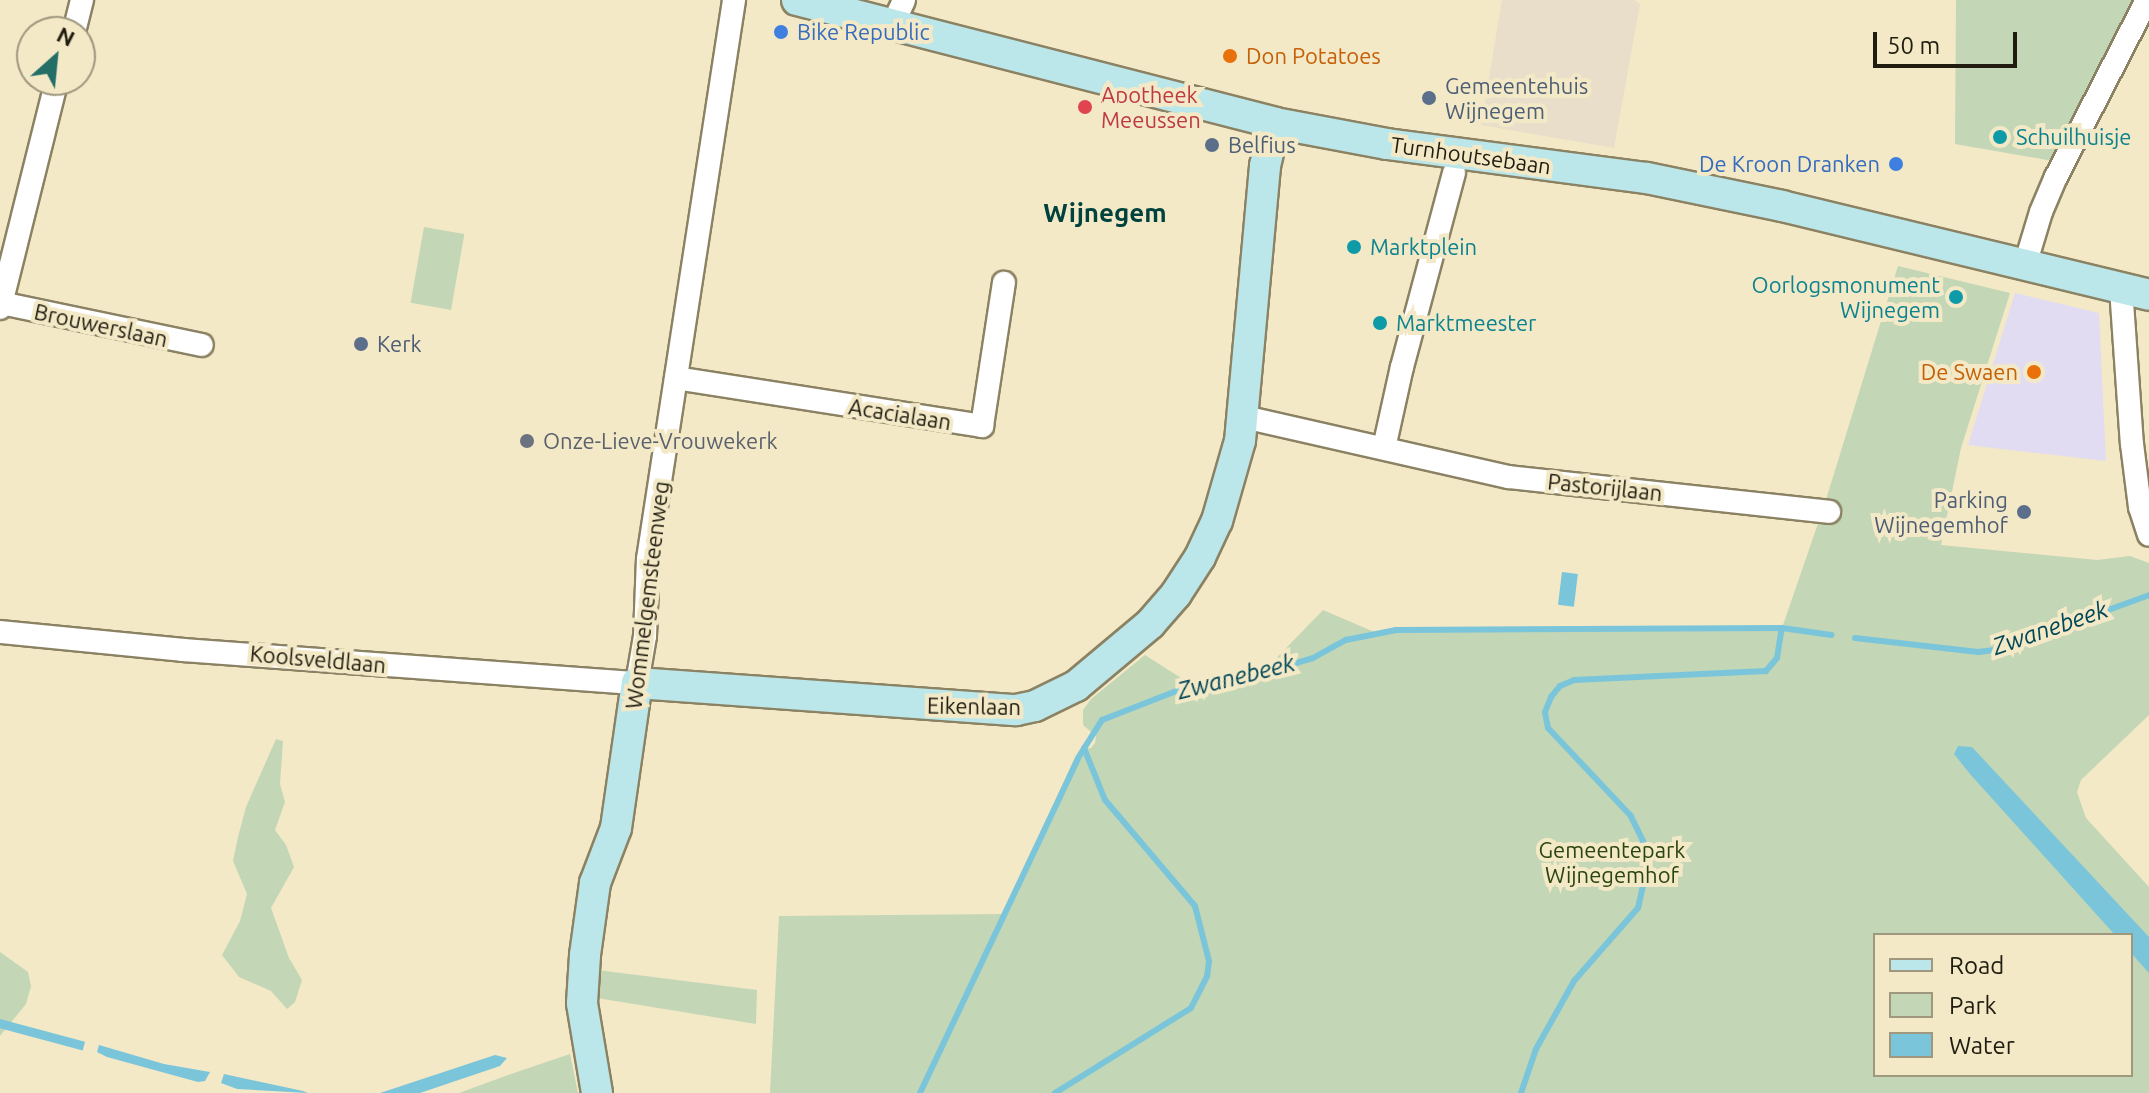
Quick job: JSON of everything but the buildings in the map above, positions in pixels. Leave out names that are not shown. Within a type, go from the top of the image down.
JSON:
[{"type":"street","name":"Wommelgemsteenweg","points":[[597,1093],[582,1003],[585,955],[595,883],[616,828],[645,636],[648,559],[734,0]]},
{"type":"street","name":"Turnhoutsebaan","points":[[797,0],[899,12],[1275,123],[1387,144],[1647,178],[1782,206],[2135,292]]},
{"type":"street","points":[[2025,265],[2041,212],[2056,177],[2147,0]]},
{"type":"street","name":"Brouwerslaan","points":[[52,96],[8,243],[1,305],[202,345]]},
{"type":"street","points":[[1275,123],[1265,166],[1244,417],[1384,448],[1402,367],[1454,173]]},
{"type":"street","name":"Acacialaan","points":[[676,378],[982,426],[1004,283]]},
{"type":"street","points":[[2135,292],[2132,444],[2140,507],[2149,535]]},
{"type":"street","name":"Eikenlaan","points":[[637,683],[1016,710],[1059,696],[1150,624],[1176,594],[1217,521],[1244,417]]},
{"type":"street","name":"Pastorijlaan","points":[[1384,448],[1509,477],[1829,512]]},
{"type":"street","name":"Koolsveldlaan","points":[[0,632],[183,650],[637,683]]},
{"type":"shaded area","points":[[1502,0],[1634,0],[1640,4],[1614,148],[1481,125]]},
{"type":"shaded area","points":[[2015,293],[2099,313],[2106,461],[1968,445]]},
{"type":"green space","points":[[1956,0],[2138,0],[2053,161],[1955,144]]},
{"type":"green space","points":[[424,227],[464,234],[451,310],[411,303]]},
{"type":"green space","name":"Gemeentepark Wijnegemhof","points":[[1898,266],[2010,293],[1961,448],[1941,545],[2097,560],[2130,556],[2149,563],[2149,715],[2081,780],[2077,792],[2086,818],[2149,887],[2149,1093],[770,1093],[779,916],[1004,914],[1074,759],[1080,750],[1091,748],[1095,743],[1096,736],[1083,725],[1083,710],[1091,699],[1145,655],[1192,685],[1262,673],[1323,610],[1379,634],[1396,630],[1782,628],[1824,506]]},
{"type":"green space","points":[[276,739],[283,741],[280,784],[285,802],[275,830],[286,845],[294,867],[271,908],[289,958],[302,980],[295,1002],[287,1009],[271,991],[239,977],[222,955],[240,921],[247,894],[233,861],[238,837],[246,807]]},
{"type":"green space","points":[[0,952],[28,972],[31,986],[26,1004],[0,1036]]},
{"type":"green space","points":[[597,970],[757,990],[756,1024],[597,998]]},
{"type":"green space","points":[[570,1054],[578,1093],[459,1093],[508,1075]]},
{"type":"water","points":[[1562,572],[1578,574],[1574,607],[1558,605]]},
{"type":"water","points":[[1958,746],[1972,747],[2149,937],[2149,973],[2133,955],[2133,933],[2113,933],[1954,754]]},
{"type":"water","points":[[0,1019],[85,1042],[83,1050],[0,1028]]},
{"type":"water","points":[[99,1045],[164,1064],[210,1072],[205,1081],[198,1082],[107,1057],[97,1052]]},
{"type":"water","points":[[495,1055],[507,1058],[500,1066],[420,1093],[380,1093]]},
{"type":"water","points":[[224,1074],[308,1093],[237,1089],[221,1083]]},
{"type":"waterway","name":"Zwanebeek","points":[[1855,638],[1978,652],[2001,649],[2149,595]]},
{"type":"waterway","name":"Zwanebeek","points":[[920,1093],[1078,758],[1102,720],[1192,685],[1262,673],[1313,658],[1346,640],[1396,630],[1782,628],[1832,635]]},
{"type":"waterway","points":[[1521,1093],[1536,1049],[1574,981],[1638,908],[1647,868],[1643,841],[1631,816],[1548,728],[1545,712],[1551,697],[1560,686],[1574,680],[1766,671],[1777,658],[1782,628]]},
{"type":"waterway","points":[[1055,1093],[1191,1008],[1207,976],[1209,961],[1195,906],[1105,800],[1084,748]]},
{"type":"place","name":"Bike Republic","points":[[781,32]]},
{"type":"place","name":"Don Potatoes","points":[[1230,56]]},
{"type":"place","name":"Gemeentehuis Wijnegem","points":[[1429,98]]},
{"type":"place","name":"Apotheek Meeussen","points":[[1085,107]]},
{"type":"place","name":"Schuilhuisje","points":[[2000,137]]},
{"type":"place","name":"Belfius","points":[[1212,145]]},
{"type":"place","name":"De Kroon Dranken","points":[[1896,164]]},
{"type":"place","name":"Marktplein","points":[[1354,247]]},
{"type":"place","name":"Oorlogsmonument Wijnegem","points":[[1956,297]]},
{"type":"place","name":"Marktmeester","points":[[1380,323]]},
{"type":"place","name":"Kerk","points":[[361,344]]},
{"type":"place","name":"De Swaen","points":[[2034,372]]},
{"type":"place","name":"Onze-Lieve-Vrouwekerk","points":[[527,441]]},
{"type":"place","name":"Parking Wijnegemhof","points":[[2024,512]]},
{"type":"district","name":"Wijnegem","points":[[1105,213]]}]
